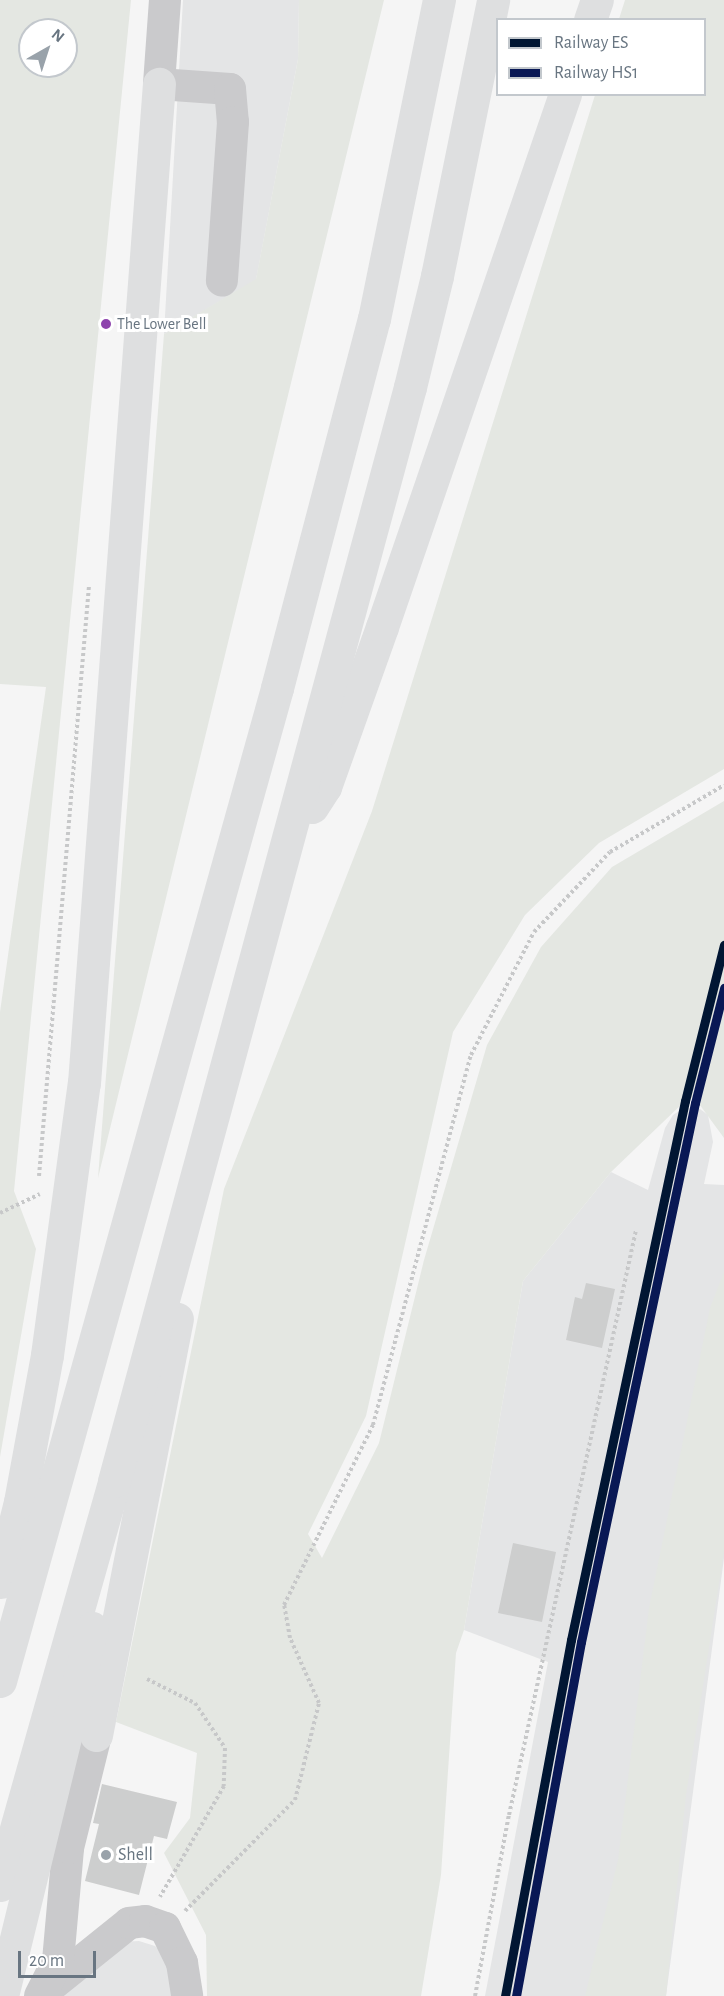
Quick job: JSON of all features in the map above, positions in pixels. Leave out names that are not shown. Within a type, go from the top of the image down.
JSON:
[{"type":"highway","points":[[0,1681],[280,676],[371,330],[439,0]]},
{"type":"highway","points":[[0,1885],[114,1481],[437,276],[493,0]]},
{"type":"highway","points":[[591,18],[597,0]]},
{"type":"highway","points":[[0,1582],[20,1502],[47,1355],[84,1083],[159,84]]},
{"type":"highway","points":[[286,846],[325,787],[564,96]]},
{"type":"highway","points":[[96,1735],[229,1055]]},
{"type":"highway","points":[[2,1996],[90,1641],[114,1481]]},
{"type":"street","points":[[165,0],[159,84],[230,89],[233,122],[222,282]]},
{"type":"street","points":[[42,1994],[58,1961],[68,1848],[96,1735]]},
{"type":"street","points":[[42,1994],[129,1923],[155,1925],[182,1963],[187,1996]]},
{"type":"path","points":[[0,1213],[38,1195],[90,573]]},
{"type":"path","points":[[155,1925],[213,1886],[294,1800],[319,1702],[290,1638],[284,1605],[373,1425],[471,1055],[534,932],[610,852],[724,785]]},
{"type":"path","points":[[475,1996],[512,1804],[636,1230]]},
{"type":"path","points":[[147,1679],[195,1703],[225,1748],[224,1786],[155,1925]]},
{"type":"shaded area","points":[[0,0],[131,0],[14,1191],[36,1249],[0,1457],[0,1012],[46,687],[0,684]]},
{"type":"shaded area","points":[[183,0],[299,0],[298,59],[256,280],[164,334]]},
{"type":"shaded area","points":[[299,0],[384,0],[98,1178],[164,334],[256,279],[298,59]]},
{"type":"shaded area","points":[[625,0],[724,0],[724,769],[599,843],[525,915],[453,1032],[366,1416],[308,1534],[322,1558],[379,1443],[424,1260],[487,1045],[541,947],[612,867],[724,801],[724,1138],[694,1097],[685,1101],[611,1172],[523,1281],[464,1630],[456,1653],[441,1875],[421,1996],[207,1996],[206,1935],[164,1853],[190,1818],[197,1753],[116,1722],[224,1189],[372,811],[595,96],[706,96],[706,18],[619,18]]},
{"type":"shaded area","points":[[684,1108],[700,1109],[708,1115],[713,1142],[704,1184],[724,1185],[724,1558],[666,1996],[485,1996],[548,1662],[464,1630],[523,1281],[611,1172],[648,1190],[665,1128],[673,1115]]},
{"type":"shaded area","points":[[724,1272],[724,1551],[686,1795],[666,1996],[585,1996],[618,1860],[649,1608],[710,1308]]},
{"type":"shaded area","points":[[139,1941],[155,1946],[166,1956],[179,1996],[62,1996],[119,1942]]},
{"type":"building","points":[[586,1283],[615,1289],[602,1348],[566,1340],[575,1297],[582,1299]]},
{"type":"building","points":[[513,1543],[556,1552],[542,1622],[498,1613]]},
{"type":"building","points":[[102,1784],[177,1802],[167,1839],[154,1836],[139,1895],[85,1881],[99,1824],[93,1823]]},
{"type":"rail line","name":"ES","points":[[505,1996],[571,1640],[685,1101],[724,945]]},
{"type":"rail line","name":"HS1","points":[[516,1996],[581,1642],[695,1103],[724,988]]},
{"type":"place","name":"The Lower Bell","points":[[106,324]]},
{"type":"place","name":"Shell","points":[[106,1855]]}]
